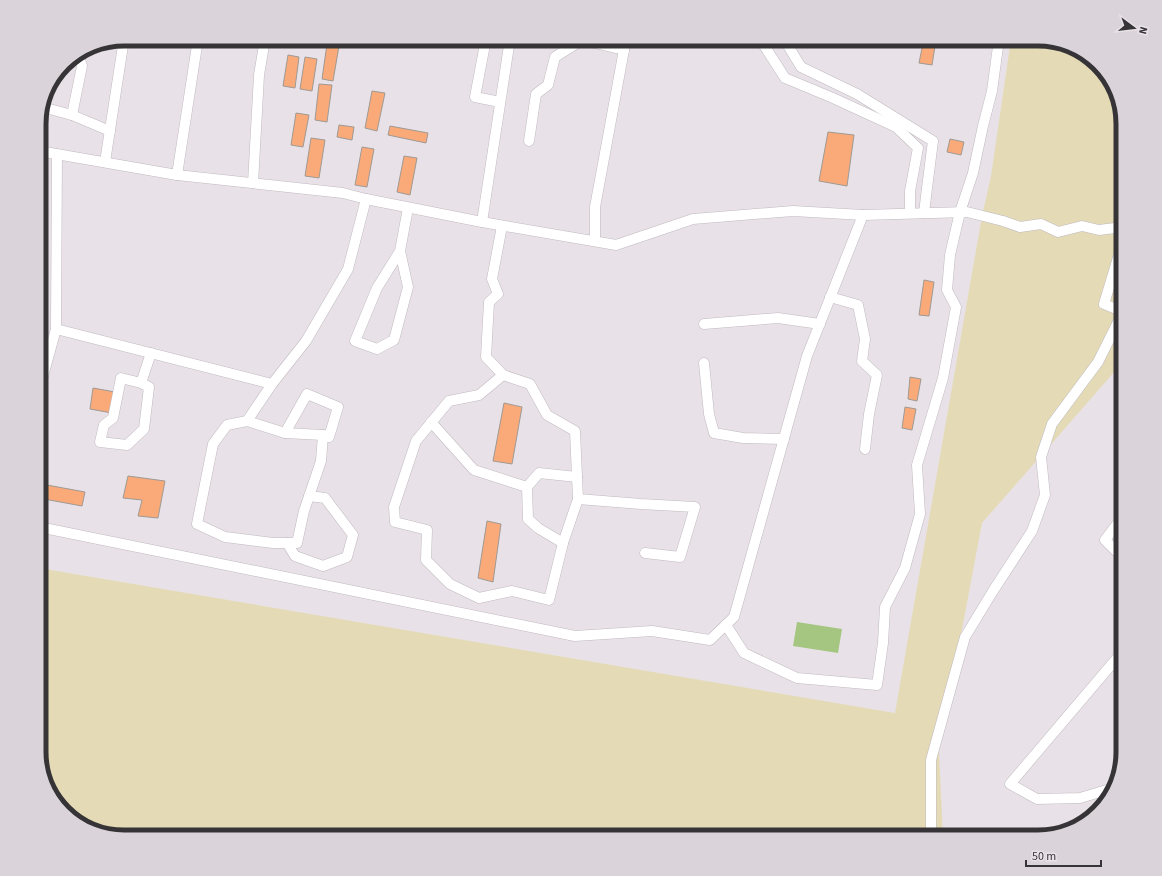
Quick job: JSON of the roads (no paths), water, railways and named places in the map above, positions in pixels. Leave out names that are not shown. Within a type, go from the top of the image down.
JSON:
[{"type":"street","points":[[105,162],[123,46]]},
{"type":"street","points":[[177,174],[197,46]]},
{"type":"street","points":[[253,183],[259,75],[264,46]]},
{"type":"street","points":[[485,46],[475,97],[500,102]]},
{"type":"street","points":[[482,222],[509,46]]},
{"type":"street","points":[[529,141],[536,94],[548,85],[555,57],[572,46]]},
{"type":"street","points":[[607,46],[624,50]]},
{"type":"street","points":[[595,241],[595,207],[625,46]]},
{"type":"street","points":[[764,46],[785,78],[896,127],[918,148],[910,191],[910,213]]},
{"type":"street","points":[[788,46],[801,67],[857,94],[933,141],[924,213]]},
{"type":"street","points":[[726,625],[744,653],[797,678],[877,685],[883,643],[885,607],[905,568],[920,514],[917,466],[943,378],[956,307],[947,290],[950,255],[960,212],[973,174],[992,91],[998,46]]},
{"type":"street","points":[[72,115],[82,66],[80,60]]},
{"type":"street","points":[[48,109],[72,115],[110,131]]},
{"type":"street","points":[[46,152],[177,174],[343,193],[408,208],[502,226],[616,245],[693,219],[793,211],[863,215],[967,212],[1020,227],[1041,224],[1058,232],[1082,226],[1099,230],[1116,228]]},
{"type":"street","points":[[46,364],[56,329],[57,154]]},
{"type":"street","points":[[247,421],[272,384],[306,341],[348,269],[366,199]]},
{"type":"street","points":[[400,251],[408,287],[394,340],[376,349],[355,341],[377,288],[400,251],[408,208]]},
{"type":"street","points":[[46,528],[575,636],[652,631],[710,640],[734,617],[807,356],[863,215]]},
{"type":"street","points":[[502,226],[492,279],[498,294],[489,302],[486,357],[503,375],[530,384],[547,415],[575,431],[578,499],[563,544],[549,600],[512,591],[479,598],[450,584],[426,560],[427,530],[395,522],[394,507],[416,441],[449,401],[479,395],[503,375]]},
{"type":"street","points":[[1116,264],[1104,304],[1116,309]]},
{"type":"street","points":[[830,297],[858,304],[865,339],[862,361],[877,375],[864,449]]},
{"type":"street","points":[[704,324],[778,318],[820,324]]},
{"type":"street","points":[[931,830],[931,760],[965,637],[1032,531],[1045,495],[1041,456],[1052,424],[1098,362],[1116,326]]},
{"type":"street","points":[[56,329],[272,384]]},
{"type":"street","points":[[46,350],[50,349]]},
{"type":"street","points":[[141,383],[151,353]]},
{"type":"street","points":[[704,363],[709,414],[714,433],[743,438],[784,439]]},
{"type":"street","points":[[121,378],[141,383],[149,387],[144,429],[127,445],[100,442],[104,425],[113,418],[121,378]]},
{"type":"street","points":[[285,433],[307,394],[338,407],[329,437],[323,435],[285,433],[247,421],[227,425],[213,444],[197,524],[225,537],[273,543],[297,543],[304,511],[321,461],[323,435]]},
{"type":"street","points":[[431,422],[474,470],[527,487]]},
{"type":"street","points":[[563,544],[538,528],[528,519],[527,487],[539,473],[577,478]]},
{"type":"street","points":[[287,543],[295,556],[323,566],[347,557],[353,535],[325,498],[309,496]]},
{"type":"street","points":[[578,499],[695,507],[680,558],[645,553]]},
{"type":"street","points":[[1116,525],[1105,540],[1116,551]]},
{"type":"street","points":[[1105,790],[1080,798],[1036,799],[1010,784],[1116,659]]}]
